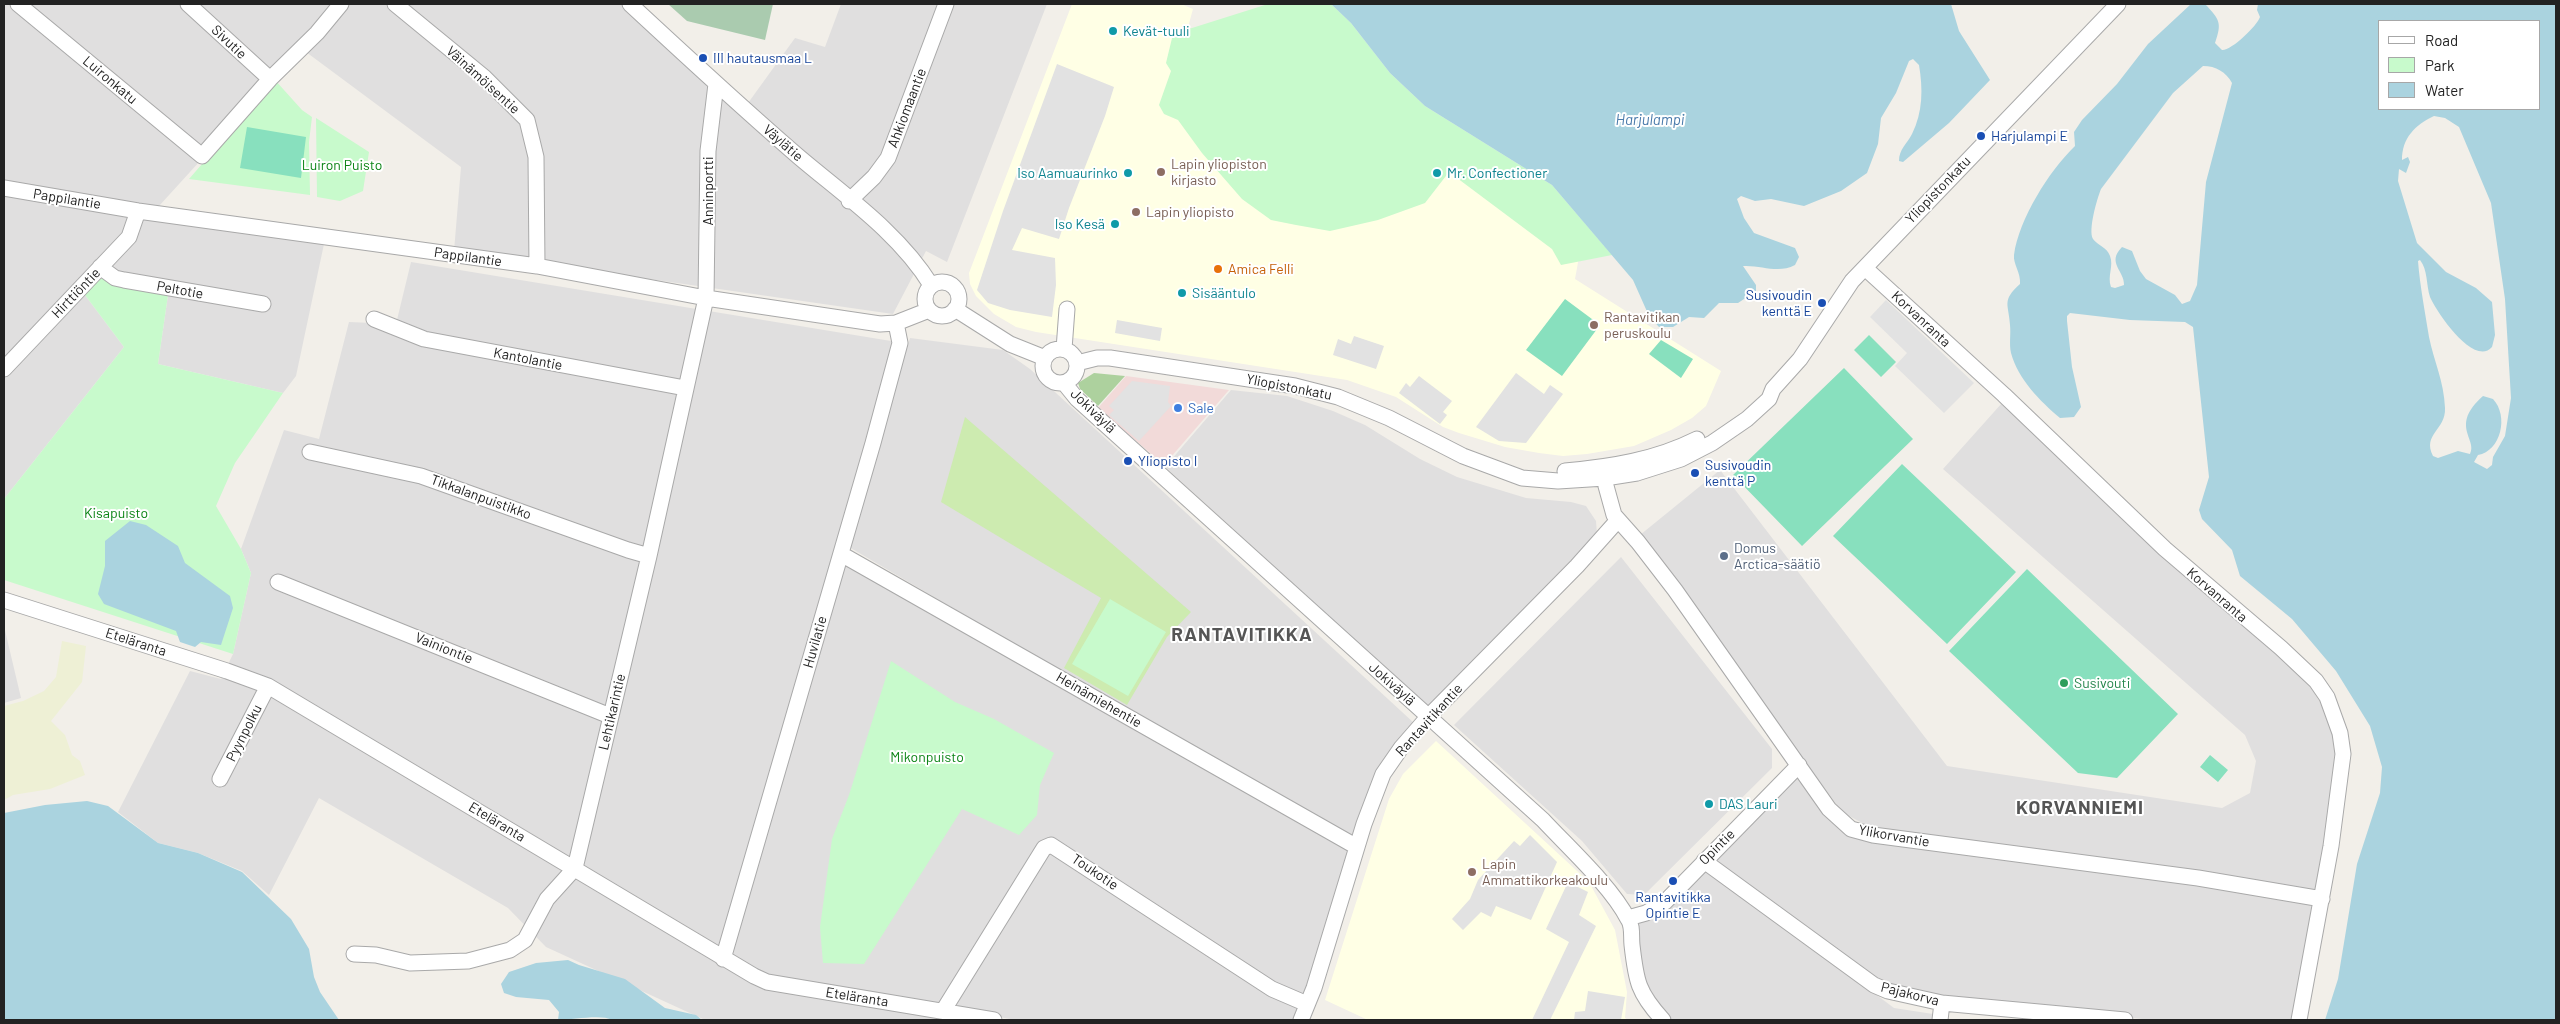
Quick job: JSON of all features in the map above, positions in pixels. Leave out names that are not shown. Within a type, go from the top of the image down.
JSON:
[{"type":"street","name":"Luironkatu","points":[[18,4],[202,156],[270,79]]},
{"type":"street","name":"Sivutie","points":[[188,4],[270,79]]},
{"type":"street","points":[[270,79],[317,33],[341,4]]},
{"type":"street","name":"Väylätie","points":[[630,4],[716,84],[849,201],[884,228],[916,262],[931,285]]},
{"type":"street","name":"Ahkiomaantie","points":[[849,201],[884,166],[946,4]]},
{"type":"street","name":"Yliopistonkatu","points":[[1077,363],[1096,358],[1110,358],[1317,391],[1362,405],[1463,456],[1488,465],[1559,471],[1637,473],[1681,459],[1712,443],[1747,419],[1769,399],[1773,389],[1800,359],[1838,298],[2118,4]]},
{"type":"street","name":"Väinämöisentie","points":[[404,6],[484,77],[527,120],[536,157],[537,266]]},
{"type":"street","name":"Anninportti","points":[[706,298],[708,151],[716,84]]},
{"type":"street","name":"Pappilantie","points":[[4,188],[138,211],[537,266],[706,298],[880,324],[896,323],[929,310]]},
{"type":"street","name":"Hirttiöntie","points":[[4,368],[129,236],[138,211]]},
{"type":"street","name":"Peltotie","points":[[100,267],[115,278],[263,304]]},
{"type":"street","name":"Korvanranta","points":[[1865,268],[2004,395],[2172,555],[2281,648],[2320,686],[2330,704],[2343,754],[2322,898],[2299,1020]]},
{"type":"street","points":[[942,282],[952,285],[958,294],[955,309],[945,316],[933,314],[929,310],[924,300],[931,285],[942,282]]},
{"type":"street","name":"Lehtikarintie","points":[[354,954],[376,955],[410,963],[468,961],[510,950],[525,940],[548,899],[574,868],[649,556],[706,298]]},
{"type":"street","points":[[955,309],[1010,344],[1045,358]]},
{"type":"street","points":[[1064,349],[1067,309]]},
{"type":"street","name":"Kantolantie","points":[[374,319],[424,339],[685,388]]},
{"type":"street","name":"Huvilatie","points":[[723,959],[841,554],[900,343],[896,323]]},
{"type":"street","points":[[1064,349],[1072,354],[1077,363],[1076,373],[1064,383],[1058,383],[1048,379],[1043,369],[1045,358],[1053,351],[1064,349]]},
{"type":"street","name":"Jokiväylä","points":[[1064,383],[1078,399],[1543,820],[1601,883],[1628,918],[1631,928],[1637,983],[1642,994],[1663,1020]]},
{"type":"street","name":"Tikkalanpuistikko","points":[[310,452],[421,476],[649,556]]},
{"type":"street","points":[[1605,473],[1610,507],[1618,520]]},
{"type":"street","name":"Ylikorvantie","points":[[1618,520],[1656,565],[1835,816],[1851,829],[1863,833],[2198,878],[2322,898]]},
{"type":"street","name":"Rantavitikantie","points":[[1301,1020],[1372,801],[1383,774],[1401,748],[1428,717],[1577,566],[1618,520]]},
{"type":"street","name":"Heinämiehentie","points":[[841,554],[1357,847]]},
{"type":"street","name":"Vainiontie","points":[[278,582],[610,716]]},
{"type":"street","name":"Eteläranta","points":[[4,600],[227,671],[268,686],[723,959],[768,982],[994,1020]]},
{"type":"street","name":"Pyynpolku","points":[[220,779],[268,686]]},
{"type":"street","name":"Opintie","points":[[1628,918],[1658,907],[1799,765]]},
{"type":"street","name":"Toukotie","points":[[942,1011],[1044,848],[1051,845],[1272,989],[1307,1004]]},
{"type":"street","name":"Pajakorva","points":[[1704,861],[1874,986],[1942,1003],[2125,1020]]},
{"type":"street","points":[[1940,1020],[1942,1003]]},
{"type":"shaded area","points":[[4,4],[626,4],[743,110],[795,38],[825,47],[841,4],[1047,4],[947,262],[926,251],[893,314],[454,251],[461,167],[302,49],[149,217],[324,244],[296,376],[283,393],[158,364],[168,295],[85,295],[124,347],[4,499]]},
{"type":"shaded area","points":[[668,4],[773,4],[765,40],[687,21]]},
{"type":"shaded area","name":"Lapin yliopisto","points":[[1072,4],[1181,4],[1193,9],[1168,100],[1447,163],[1579,257],[1575,279],[1721,371],[1706,406],[1692,418],[1671,430],[1634,446],[1563,456],[1539,453],[1505,447],[1443,427],[1396,397],[1347,380],[1036,332],[1016,327],[994,314],[976,296],[970,284],[969,273]]},
{"type":"shaded area","points":[[1057,64],[1114,87],[1059,239],[1022,228],[1012,250],[1055,258],[1056,285],[1052,317],[1010,310],[988,303],[977,290],[1003,211]]},
{"type":"shaded area","points":[[411,262],[897,342],[718,962],[764,985],[970,1020],[705,1020],[546,947],[508,908],[319,798],[269,895],[242,871],[198,853],[158,843],[118,812],[190,671],[221,679],[233,654],[251,573],[241,549],[284,430],[319,439],[349,322],[396,324]]},
{"type":"shaded area","points":[[1886,300],[1974,383],[1944,413],[1895,366],[1907,353],[1870,317]]},
{"type":"shaded area","points":[[1117,320],[1162,328],[1160,341],[1115,333]]},
{"type":"shaded area","points":[[1354,336],[1384,346],[1376,369],[1333,355],[1338,339],[1351,344]]},
{"type":"shaded area","points":[[910,338],[1003,350],[1030,369],[1414,723],[1377,771],[1351,842],[849,547]]},
{"type":"shaded area","points":[[1516,373],[1544,394],[1550,385],[1563,394],[1526,443],[1499,441],[1476,427]]},
{"type":"shaded area","points":[[1126,376],[1229,390],[1164,465],[1098,408]]},
{"type":"shaded area","points":[[1419,376],[1452,401],[1443,412],[1447,415],[1440,424],[1399,393],[1406,383],[1410,387]]},
{"type":"shaded area","points":[[1132,381],[1170,386],[1168,402],[1171,406],[1139,441],[1109,415],[1114,410],[1109,406]]},
{"type":"shaded area","points":[[1231,390],[1287,396],[1333,411],[1365,425],[1420,459],[1457,477],[1526,498],[1571,502],[1586,506],[1596,521],[1597,535],[1428,706],[1165,467]]},
{"type":"shaded area","points":[[2002,403],[2303,675],[2325,710],[2337,749],[2318,892],[1873,829],[1842,812],[1640,535],[1720,470],[1947,766],[2222,808],[2250,793],[2256,761],[2245,735],[1943,469]]},
{"type":"shaded area","points":[[844,557],[1350,852],[1309,986],[1295,1020],[1016,1020],[768,977],[730,955]]},
{"type":"shaded area","points":[[1621,557],[1772,749],[1772,768],[1644,895],[1627,894],[1582,841],[1454,725]]},
{"type":"shaded area","points":[[4,626],[21,698],[4,703]]},
{"type":"shaded area","points":[[62,641],[86,646],[82,682],[51,721],[65,735],[72,755],[80,761],[85,775],[50,789],[13,795],[4,800],[4,706],[23,701],[44,691],[56,677]]},
{"type":"shaded area","name":"Lapin Ammattikorkeakoulu","points":[[1436,741],[1589,882],[1615,930],[1627,992],[1625,1018],[1628,1020],[1368,1020],[1325,1000],[1389,799],[1403,774]]},
{"type":"shaded area","points":[[1794,769],[1842,823],[2322,899],[2299,1020],[2151,1020],[1888,991],[1705,861]]},
{"type":"shaded area","points":[[1530,835],[1557,862],[1531,920],[1496,906],[1491,917],[1481,912],[1463,930],[1452,919],[1470,899],[1478,880],[1514,841],[1520,846]]},
{"type":"shaded area","points":[[1706,867],[1894,1008],[1933,1014],[1932,1020],[1666,1020],[1646,993],[1633,927],[1662,910]]},
{"type":"shaded area","points":[[1568,882],[1588,892],[1579,915],[1596,926],[1550,1020],[1532,1020],[1569,942],[1546,929]]},
{"type":"shaded area","points":[[1588,991],[1625,997],[1621,1020],[1574,1020],[1575,1012],[1585,1011]]},
{"type":"green space","points":[[1268,4],[1331,4],[1351,23],[1390,73],[1425,106],[1552,185],[1612,255],[1561,265],[1552,249],[1449,172],[1425,203],[1378,220],[1330,231],[1271,220],[1242,199],[1202,153],[1178,120],[1164,114],[1159,105],[1171,71],[1166,63],[1173,34]]},
{"type":"green space","points":[[275,80],[302,110],[312,117],[309,142],[310,195],[189,179]]},
{"type":"green space","name":"Luiron Puisto","points":[[316,118],[369,152],[363,191],[340,201],[317,197]]},
{"type":"green space","points":[[247,127],[306,137],[301,178],[240,168]]},
{"type":"green space","name":"Kisapuisto","points":[[100,278],[168,295],[158,364],[283,393],[235,463],[216,506],[241,549],[251,573],[233,654],[4,580],[4,499],[124,347],[85,295]]},
{"type":"green space","points":[[1565,299],[1600,325],[1562,376],[1526,350]]},
{"type":"green space","points":[[1869,335],[1896,362],[1881,377],[1854,350]]},
{"type":"green space","points":[[1661,340],[1693,359],[1681,378],[1649,354]]},
{"type":"green space","points":[[1844,368],[1913,439],[1802,546],[1733,475]]},
{"type":"green space","points":[[1094,373],[1125,376],[1098,406],[1080,389],[1078,383]]},
{"type":"green space","points":[[965,417],[1191,612],[1167,637],[1127,705],[1064,668],[1101,598],[941,502]]},
{"type":"green space","points":[[1902,464],[2016,572],[1947,644],[1833,536]]},
{"type":"green space","name":"Susivouti","points":[[2027,569],[2178,714],[2117,778],[2078,773],[1949,651]]},
{"type":"green space","points":[[1110,599],[1166,632],[1128,696],[1072,664]]},
{"type":"green space","name":"Mikonpuisto","points":[[891,661],[955,702],[994,719],[1054,753],[1040,785],[1037,815],[1019,835],[962,809],[864,964],[823,963],[820,927],[832,839],[849,795]]},
{"type":"green space","points":[[2210,755],[2228,770],[2218,782],[2200,767]]},
{"type":"water","name":"Harjulampi","points":[[1331,4],[1951,4],[1959,31],[1990,80],[1949,123],[1903,162],[1899,161],[1900,153],[1916,126],[1921,100],[1919,65],[1913,59],[1909,61],[1896,93],[1881,118],[1878,144],[1867,173],[1841,191],[1804,206],[1771,199],[1755,201],[1741,196],[1737,199],[1744,218],[1754,233],[1795,248],[1799,257],[1795,265],[1782,269],[1743,266],[1756,285],[1756,291],[1738,303],[1719,303],[1704,318],[1689,317],[1673,327],[1659,327],[1649,316],[1633,280],[1552,185],[1425,106],[1390,73],[1351,23]]},
{"type":"water","points":[[2191,4],[2205,4],[2217,18],[2219,26],[2215,43],[2222,50],[2231,47],[2258,21],[2260,17],[2257,10],[2258,4],[2556,4],[2556,1020],[2325,1020],[2338,979],[2357,864],[2380,793],[2382,767],[2370,726],[2336,671],[2292,619],[2240,576],[2232,550],[2202,519],[2199,510],[2209,477],[2193,327],[2185,322],[2130,320],[2070,313],[2067,316],[2067,321],[2072,367],[2081,407],[2074,417],[2060,418],[2052,411],[2024,381],[2014,363],[2010,350],[2008,299],[2020,284],[2014,255],[2022,226],[2046,182],[2065,156],[2075,146],[2074,132],[2082,120],[2117,84],[2148,44]],"holes":[[[2203,66],[2220,70],[2232,83],[2206,182],[2197,285],[2190,301],[2182,304],[2175,295],[2146,279],[2140,271],[2132,251],[2122,247],[2116,262],[2124,280],[2124,285],[2115,288],[2111,287],[2110,256],[2093,239],[2092,235],[2094,214],[2101,189],[2173,93]],[[2434,116],[2445,118],[2459,127],[2491,203],[2505,299],[2511,398],[2505,436],[2493,457],[2492,465],[2487,469],[2474,462],[2478,455],[2492,447],[2500,432],[2501,414],[2493,399],[2483,396],[2473,406],[2468,416],[2466,424],[2471,443],[2470,454],[2458,451],[2438,458],[2433,456],[2430,449],[2430,442],[2442,422],[2445,408],[2441,380],[2429,337],[2418,261],[2420,260],[2423,264],[2430,297],[2456,335],[2476,350],[2484,351],[2492,347],[2495,335],[2492,302],[2476,288],[2446,272],[2417,243],[2398,181],[2399,169],[2406,173],[2410,162],[2408,157],[2402,160],[2404,145],[2407,139],[2416,128]]]},
{"type":"water","points":[[130,521],[146,525],[178,546],[185,563],[230,596],[233,608],[221,645],[201,642],[195,647],[180,642],[176,631],[104,604],[98,594],[105,566],[105,541]]},
{"type":"water","points":[[87,801],[108,806],[158,843],[198,853],[242,872],[291,919],[309,949],[314,977],[320,992],[339,1020],[4,1020],[4,813],[45,805]]},
{"type":"water","points":[[568,960],[625,979],[665,1008],[696,1015],[702,1020],[612,1020],[594,1017],[558,1020],[559,1012],[549,1000],[516,997],[504,993],[501,984],[509,972],[536,963]]},
{"type":"place","name":"Kevät-tuuli","points":[[1113,31]]},
{"type":"place","name":"III hautausmaa L","points":[[703,58]]},
{"type":"place","name":"Harjulampi E","points":[[1981,136]]},
{"type":"place","name":"Lapin yliopiston kirjasto","points":[[1161,172]]},
{"type":"place","name":"Iso Aamuaurinko","points":[[1128,173]]},
{"type":"place","name":"Mr. Confectioner","points":[[1437,173]]},
{"type":"place","name":"Lapin yliopisto","points":[[1136,212]]},
{"type":"place","name":"Iso Kesä","points":[[1115,224]]},
{"type":"place","name":"Amica Felli","points":[[1218,269]]},
{"type":"place","name":"Sisääntulo","points":[[1182,293]]},
{"type":"place","name":"Susivoudin kenttä E","points":[[1822,303]]},
{"type":"place","name":"Rantavitikan peruskoulu","points":[[1594,325]]},
{"type":"place","name":"Sale","points":[[1178,408]]},
{"type":"place","name":"Yliopisto I","points":[[1128,461]]},
{"type":"place","name":"Susivoudin kenttä P","points":[[1695,473]]},
{"type":"place","name":"Domus Arctica-säätiö","points":[[1724,556]]},
{"type":"place","name":"Susivouti","points":[[2064,683]]},
{"type":"place","name":"DAS Lauri","points":[[1709,804]]},
{"type":"place","name":"Lapin Ammattikorkeakoulu","points":[[1472,872]]},
{"type":"place","name":"Rantavitikka Opintie E","points":[[1673,881]]},
{"type":"district","name":"RANTAVITIKKA","points":[[1242,635]]},
{"type":"district","name":"KORVANNIEMI","points":[[2080,808]]}]
